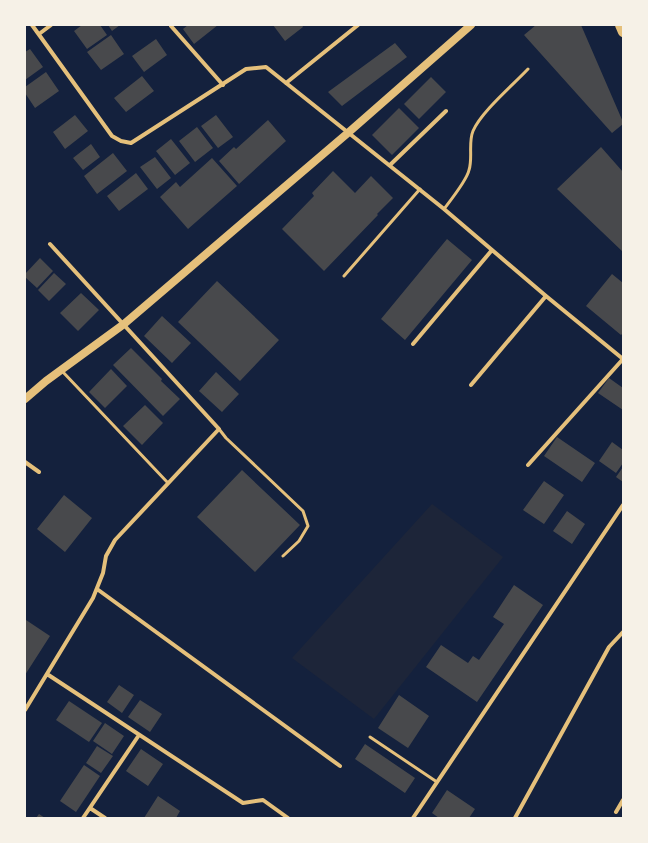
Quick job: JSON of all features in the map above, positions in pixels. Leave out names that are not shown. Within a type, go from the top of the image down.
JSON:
[{"type":"main road","points":[[25,399],[124,324],[349,132],[471,25]]},
{"type":"main road","points":[[620,25],[623,32]]},
{"type":"street","points":[[32,25],[112,136],[121,141],[131,143],[246,69],[266,67],[420,189],[623,359],[528,465]]},
{"type":"street","points":[[39,34],[51,25]]},
{"type":"street","points":[[171,25],[223,85]]},
{"type":"street","points":[[286,83],[358,25]]},
{"type":"street","points":[[390,165],[446,111]]},
{"type":"street","points":[[25,710],[97,589],[106,556],[115,540],[219,429],[50,244]]},
{"type":"street","points":[[413,344],[492,250]]},
{"type":"street","points":[[471,385],[546,296]]},
{"type":"street","points":[[25,462],[39,472]]},
{"type":"street","points":[[413,818],[623,505]]},
{"type":"street","points":[[97,589],[340,766]]},
{"type":"street","points":[[517,817],[609,647],[623,632]]},
{"type":"street","points":[[47,674],[244,803],[263,800],[288,818]]},
{"type":"street","points":[[83,818],[139,735]]},
{"type":"street","points":[[616,812],[623,800]]},
{"type":"street","points":[[90,808],[105,818]]},
{"type":"lane","points":[[444,209],[469,172],[473,131],[482,116],[528,69]]},
{"type":"lane","points":[[344,276],[420,189]]},
{"type":"lane","points":[[61,371],[168,483]]},
{"type":"lane","points":[[219,429],[226,438],[303,511],[308,526],[299,541],[283,556]]},
{"type":"lane","points":[[370,737],[436,782]]},
{"type":"shaded area","points":[[432,504],[503,557],[374,719],[292,658]]},
{"type":"building","points":[[82,25],[100,25],[107,35],[87,49],[74,31]]},
{"type":"building","points":[[108,25],[120,25],[112,31]]},
{"type":"building","points":[[188,25],[218,25],[194,44],[183,29]]},
{"type":"building","points":[[273,25],[302,25],[303,27],[285,41]]},
{"type":"building","points":[[536,25],[581,25],[623,122],[623,124],[612,133],[524,35]]},
{"type":"building","points":[[111,35],[124,54],[101,70],[87,52]]},
{"type":"building","points":[[156,39],[167,55],[144,72],[132,56]]},
{"type":"building","points":[[395,43],[407,57],[342,106],[328,92]]},
{"type":"building","points":[[30,49],[43,67],[25,80],[25,52]]},
{"type":"building","points":[[46,72],[59,91],[35,108],[25,93],[25,87]]},
{"type":"building","points":[[142,76],[154,91],[126,112],[114,98]]},
{"type":"building","points":[[431,77],[446,92],[419,119],[404,104]]},
{"type":"building","points":[[399,108],[419,128],[392,155],[372,135]]},
{"type":"building","points":[[75,115],[88,131],[65,149],[53,132]]},
{"type":"building","points":[[216,115],[233,137],[218,148],[201,126]]},
{"type":"building","points":[[268,120],[286,141],[239,184],[219,161],[234,147],[236,149]]},
{"type":"building","points":[[197,127],[213,148],[195,162],[179,141]]},
{"type":"building","points":[[171,139],[190,163],[175,175],[156,151]]},
{"type":"building","points":[[91,144],[100,157],[83,170],[73,158]]},
{"type":"building","points":[[601,147],[623,172],[623,252],[557,189]]},
{"type":"building","points":[[113,153],[127,171],[97,194],[84,176]]},
{"type":"building","points":[[155,157],[171,178],[157,189],[140,167]]},
{"type":"building","points":[[212,158],[237,186],[188,229],[160,197],[176,182],[180,187]]},
{"type":"building","points":[[333,171],[355,193],[371,176],[393,198],[324,271],[282,229],[314,196],[312,193]]},
{"type":"building","points":[[136,173],[148,189],[119,211],[107,196]]},
{"type":"building","points":[[447,239],[472,260],[405,340],[381,319]]},
{"type":"building","points":[[40,258],[53,271],[37,288],[25,277],[25,274]]},
{"type":"building","points":[[54,273],[66,284],[49,301],[38,290]]},
{"type":"building","points":[[612,274],[623,283],[623,333],[621,335],[586,306]]},
{"type":"building","points":[[217,281],[279,340],[240,381],[178,322]]},
{"type":"building","points":[[81,293],[99,310],[78,331],[60,313]]},
{"type":"building","points":[[162,316],[191,343],[172,363],[144,336]]},
{"type":"building","points":[[131,348],[162,379],[161,381],[180,399],[163,416],[113,365]]},
{"type":"building","points":[[111,369],[127,386],[105,408],[89,392]]},
{"type":"building","points":[[216,372],[239,394],[222,412],[199,391]]},
{"type":"building","points":[[609,378],[623,388],[623,410],[598,393]]},
{"type":"building","points":[[145,405],[163,423],[142,445],[123,426]]},
{"type":"building","points":[[557,437],[595,463],[582,482],[544,456]]},
{"type":"building","points":[[612,442],[623,450],[623,463],[616,473],[599,461]]},
{"type":"building","points":[[623,467],[623,482],[616,477]]},
{"type":"building","points":[[242,470],[300,525],[255,572],[197,517]]},
{"type":"building","points":[[544,481],[564,495],[544,524],[523,510]]},
{"type":"building","points":[[64,495],[92,518],[65,552],[37,529]]},
{"type":"building","points":[[567,511],[585,524],[572,544],[553,531]]},
{"type":"building","points":[[514,585],[543,605],[477,702],[426,667],[441,645],[468,663],[473,656],[479,660],[504,624],[493,617]]},
{"type":"building","points":[[26,620],[50,636],[25,675],[25,622]]},
{"type":"building","points":[[119,685],[134,695],[122,713],[107,702]]},
{"type":"building","points":[[399,695],[429,716],[408,748],[378,728]]},
{"type":"building","points":[[140,700],[162,714],[150,732],[128,717]]},
{"type":"building","points":[[69,701],[102,723],[89,742],[56,720]]},
{"type":"building","points":[[105,723],[124,736],[112,754],[93,741]]},
{"type":"building","points":[[365,744],[415,778],[405,793],[355,759]]},
{"type":"building","points":[[97,746],[113,756],[101,773],[86,763]]},
{"type":"building","points":[[141,749],[163,764],[148,786],[126,771]]},
{"type":"building","points":[[84,765],[100,776],[76,812],[60,801]]},
{"type":"building","points":[[447,790],[475,809],[469,818],[439,818],[432,813]]},
{"type":"building","points":[[158,796],[180,811],[176,818],[144,818]]},
{"type":"building","points":[[39,814],[45,818],[36,818]]}]
